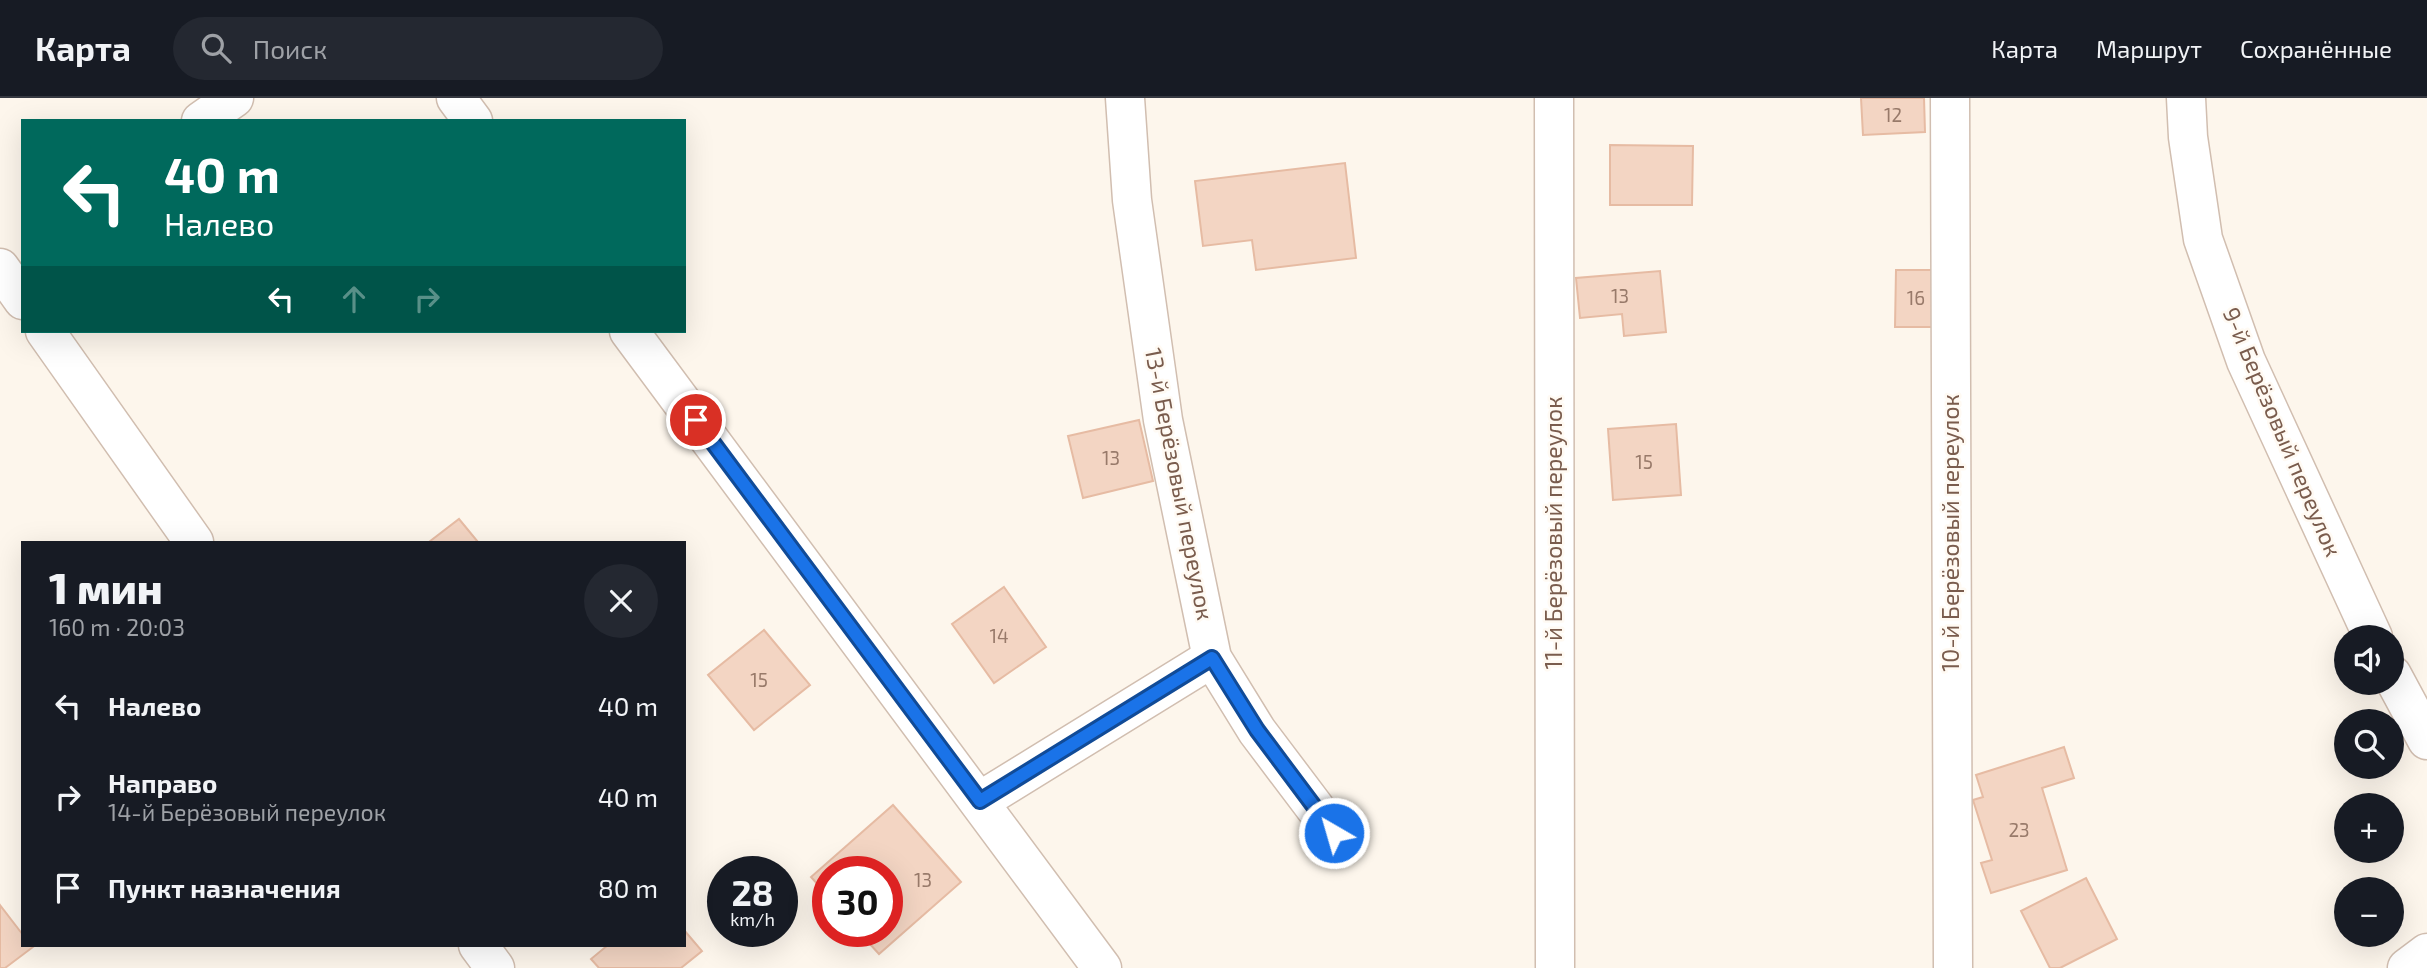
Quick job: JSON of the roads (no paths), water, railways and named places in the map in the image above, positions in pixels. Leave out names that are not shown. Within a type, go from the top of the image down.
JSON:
[{"type":"street","points":[[204,119],[234,98]]},
{"type":"street","points":[[456,98],[472,119]]},
{"type":"street","name":"13-й Берёзовый переулок","points":[[1125,98],[1132,200],[1163,420],[1212,658],[1257,730],[1334,833]]},
{"type":"street","name":"11-й Берёзовый переулок","points":[[1554,98],[1555,968]]},
{"type":"street","name":"10-й Берёзовый переулок","points":[[1950,98],[1953,968]]},
{"type":"street","name":"9-й Берёзовый переулок","points":[[2186,98],[2188,136],[2203,239],[2246,361],[2367,625]]},
{"type":"street","points":[[0,260],[21,245]]},
{"type":"street","points":[[0,268],[21,297]]},
{"type":"street","points":[[46,333],[193,541]]},
{"type":"street","points":[[630,333],[1102,968]]},
{"type":"street","points":[[980,801],[1212,658]]},
{"type":"street","points":[[2403,695],[2427,740]]},
{"type":"street","points":[[479,947],[495,968]]},
{"type":"street","points":[[2407,968],[2427,953]]}]
